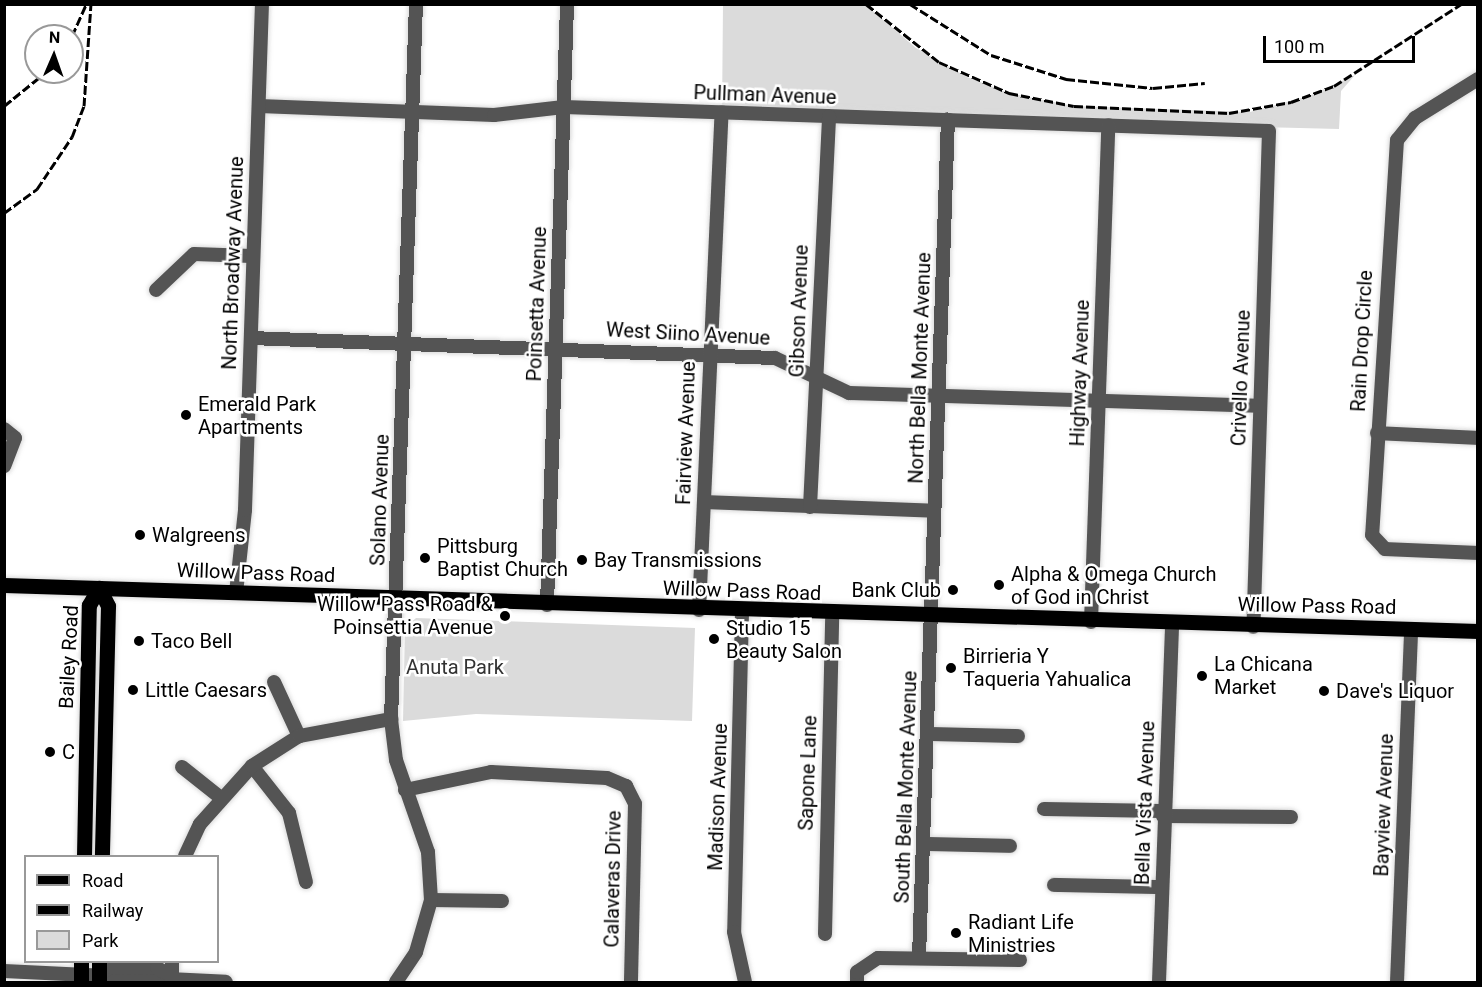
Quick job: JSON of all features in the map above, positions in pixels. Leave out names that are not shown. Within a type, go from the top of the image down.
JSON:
[{"type":"main road","name":"Willow Pass Road","points":[[4,585],[929,618],[1478,631]]},
{"type":"main road","name":"Bailey Road","points":[[84,855],[89,605],[99,588]]},
{"type":"main road","name":"Bailey Road","points":[[99,588],[108,606],[102,855]]},
{"type":"street","name":"North Broadway Avenue","points":[[236,593],[251,338],[262,4]]},
{"type":"street","name":"Solano Avenue","points":[[396,982],[416,952],[431,900],[428,852],[405,790],[391,719],[416,4]]},
{"type":"street","name":"Poinsetta Avenue","points":[[547,605],[567,4]]},
{"type":"street","name":"Rain Drop Circle","points":[[1478,79],[1415,118],[1397,140],[1372,535],[1385,549],[1478,553]]},
{"type":"street","name":"Pullman Avenue","points":[[259,106],[494,115],[564,107],[1269,131]]},
{"type":"street","name":"Fairview Avenue","points":[[699,610],[708,353],[723,113]]},
{"type":"street","name":"Gibson Avenue","points":[[810,507],[829,116]]},
{"type":"street","name":"North Bella Monte Avenue","points":[[929,618],[948,120]]},
{"type":"street","name":"Highway Avenue","points":[[1091,622],[1108,124]]},
{"type":"street","name":"Crivello Avenue","points":[[1253,627],[1269,131]]},
{"type":"street","points":[[156,290],[194,254],[252,256]]},
{"type":"street","name":"West Siino Avenue","points":[[251,338],[708,353],[775,358],[849,393],[1259,406]]},
{"type":"street","points":[[4,429],[15,438],[4,466]]},
{"type":"street","points":[[1377,433],[1478,438]]},
{"type":"street","points":[[704,502],[934,511]]},
{"type":"street","name":"Madison Avenue","points":[[742,612],[734,932],[745,982]]},
{"type":"street","name":"Sapone Lane","points":[[825,934],[832,614]]},
{"type":"street","name":"South Bella Monte Avenue","points":[[919,957],[929,618]]},
{"type":"street","name":"Bella Vista Avenue","points":[[1159,982],[1162,813],[1172,624]]},
{"type":"street","name":"Bayview Avenue","points":[[1397,982],[1412,629]]},
{"type":"street","points":[[274,681],[299,736]]},
{"type":"street","points":[[185,855],[200,824],[252,766],[299,736],[391,719]]},
{"type":"street","points":[[927,734],[1018,736]]},
{"type":"street","points":[[252,766],[289,813],[306,882]]},
{"type":"street","points":[[182,767],[221,798]]},
{"type":"street","name":"Calaveras Drive","points":[[405,790],[491,772],[607,778],[626,786],[635,804],[631,982]]},
{"type":"street","points":[[1044,809],[1291,817]]},
{"type":"street","points":[[924,844],[1010,846]]},
{"type":"street","points":[[1054,885],[1161,887]]},
{"type":"street","points":[[431,900],[502,901]]},
{"type":"street","points":[[857,977],[878,958],[1020,960]]},
{"type":"street","points":[[4,971],[99,973],[114,967],[158,968],[172,973],[226,982]]},
{"type":"green space","points":[[723,4],[866,5],[916,48],[967,77],[1009,93],[1074,106],[1250,112],[1309,96],[1355,75],[1341,91],[1339,129],[722,113]]},
{"type":"green space","name":"Anuta Park","points":[[416,618],[695,628],[692,721],[476,714],[403,721],[405,628]]},
{"type":"railway","points":[[77,24],[86,4]]},
{"type":"railway","points":[[4,213],[37,189],[72,137],[84,106],[91,4]]},
{"type":"railway","points":[[866,4],[939,62],[1009,93],[1074,106],[1229,113],[1291,102],[1334,86],[1461,4]]},
{"type":"railway","points":[[910,4],[991,55],[1066,79],[1153,88],[1205,83]]},
{"type":"railway","points":[[4,106],[31,84]]},
{"type":"place","name":"Emerald Park Apartments","points":[[186,415]]},
{"type":"place","name":"Walgreens","points":[[140,535]]},
{"type":"place","name":"Pittsburg Baptist Church","points":[[425,558]]},
{"type":"place","name":"Bay Transmissions","points":[[582,560]]},
{"type":"place","name":"Alpha & Omega Church of God in Christ","points":[[999,585]]},
{"type":"place","name":"Bank Club","points":[[953,590]]},
{"type":"place","name":"Willow Pass Road & Poinsettia Avenue","points":[[505,616]]},
{"type":"place","name":"Studio 15 Beauty Salon","points":[[714,639]]},
{"type":"place","name":"Taco Bell","points":[[139,641]]},
{"type":"place","name":"Birrieria Y Taqueria Yahualica","points":[[951,668]]},
{"type":"place","name":"La Chicana Market","points":[[1202,676]]},
{"type":"place","name":"Little Caesars","points":[[133,690]]},
{"type":"place","name":"Dave's Liquor","points":[[1324,691]]},
{"type":"place","name":"C","points":[[50,752]]},
{"type":"place","name":"Radiant Life Ministries","points":[[956,933]]}]
